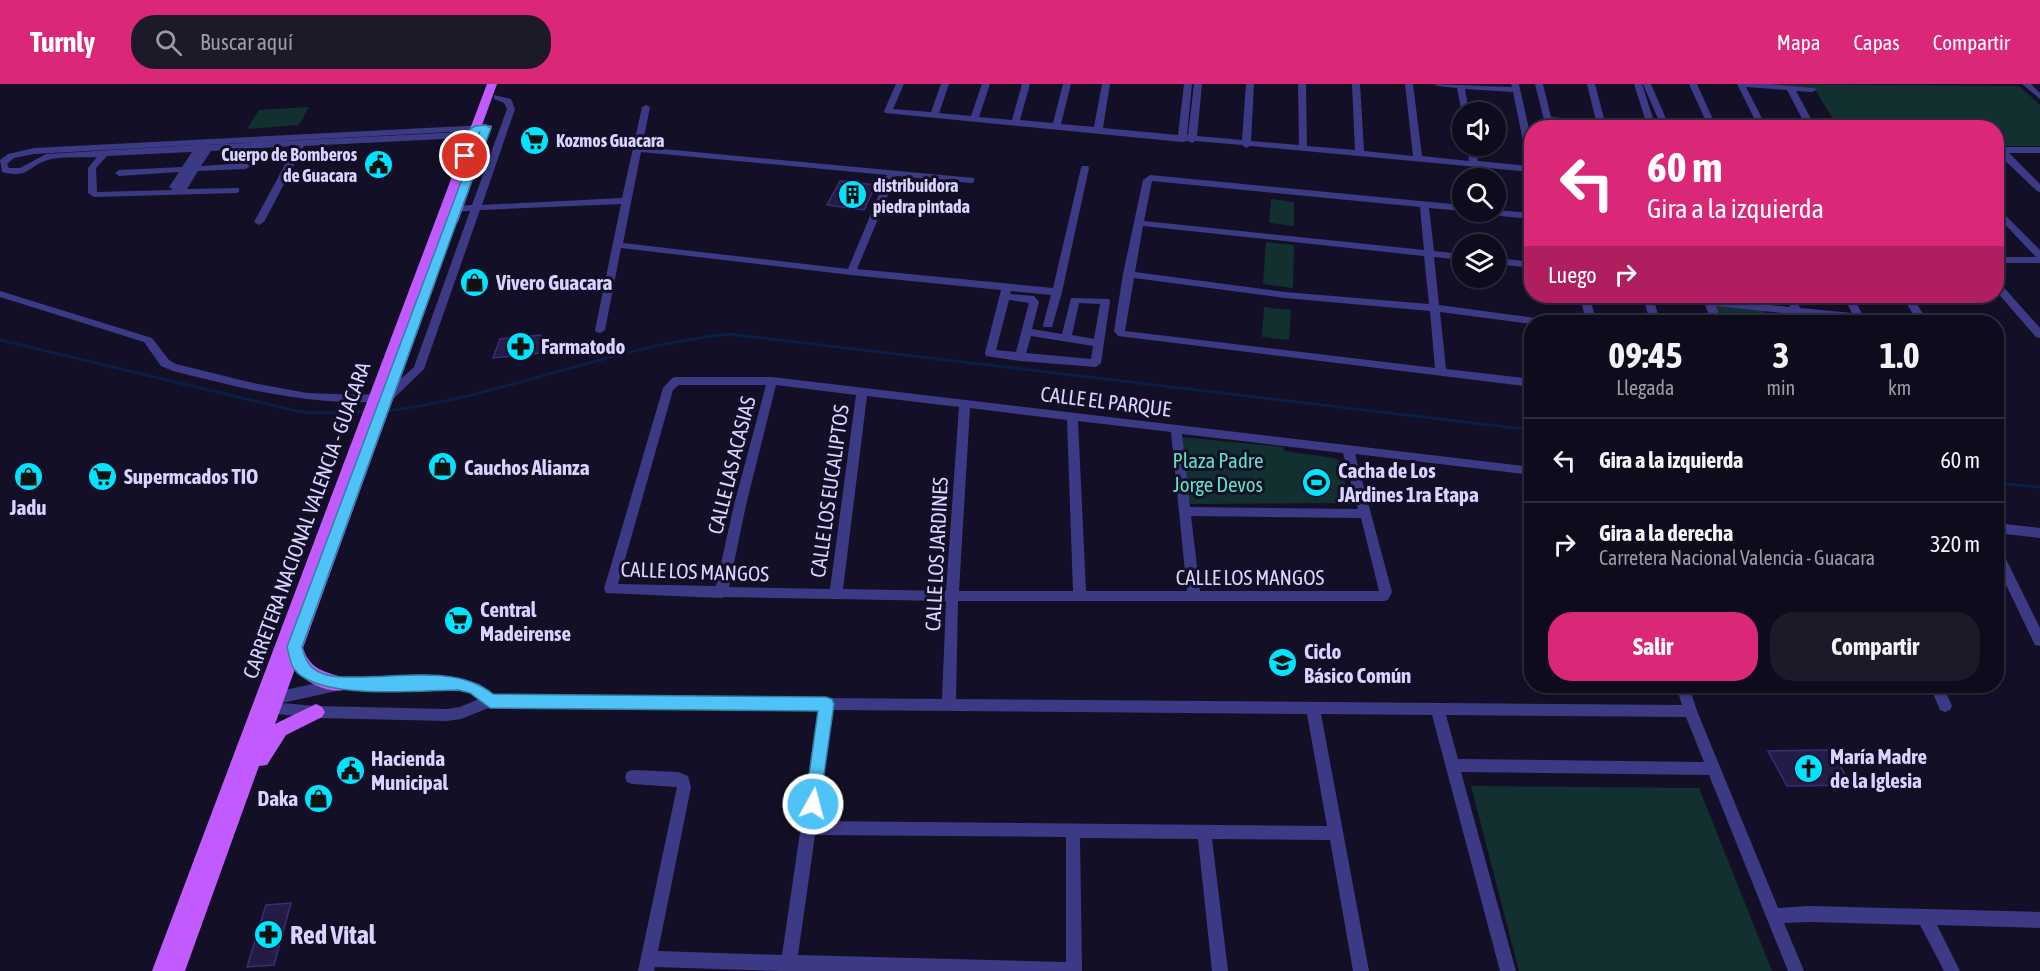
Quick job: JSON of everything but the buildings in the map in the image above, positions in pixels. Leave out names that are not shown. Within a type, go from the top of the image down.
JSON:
[{"type":"main road","name":"CARRETERA NACIONAL VALENCIA - GUACARA","points":[[162,971],[268,703],[480,131],[492,84]]},
{"type":"main road","name":"CARRETERA NACIONAL VALENCIA - GUACARA","points":[[480,131],[502,84]]},
{"type":"main road","name":"CARRETERA NACIONAL VALENCIA - GUACARA","points":[[175,971],[229,826],[268,703],[294,647],[378,407]]},
{"type":"main road","points":[[294,647],[300,665],[308,674],[341,684]]},
{"type":"main road","points":[[229,826],[273,737],[288,724],[316,712]]},
{"type":"street","points":[[900,84],[888,111],[1187,140],[1524,167]]},
{"type":"street","points":[[934,115],[945,84]]},
{"type":"street","points":[[974,119],[986,84]]},
{"type":"street","points":[[1015,123],[1026,84]]},
{"type":"street","points":[[1056,127],[1067,84]]},
{"type":"street","points":[[1098,131],[1106,84]]},
{"type":"street","points":[[1187,140],[1188,84]]},
{"type":"street","points":[[1187,140],[1198,84]]},
{"type":"street","points":[[1246,145],[1250,84]]},
{"type":"street","points":[[1302,84],[1303,149]]},
{"type":"street","points":[[1356,84],[1360,154]]},
{"type":"street","points":[[1409,84],[1418,159]]},
{"type":"street","points":[[1438,84],[1515,87],[1524,129]]},
{"type":"street","points":[[1539,84],[1547,120]]},
{"type":"street","points":[[1591,84],[1600,120]]},
{"type":"street","points":[[1638,84],[1649,120]]},
{"type":"street","points":[[1647,84],[1663,120]]},
{"type":"street","points":[[1694,84],[1710,120]]},
{"type":"street","points":[[1742,84],[1812,90]]},
{"type":"street","points":[[1742,84],[1759,120]]},
{"type":"street","points":[[2026,84],[2040,97]]},
{"type":"street","points":[[1461,85],[1464,102]]},
{"type":"street","points":[[1790,88],[1808,120]]},
{"type":"street","points":[[0,294],[148,340],[165,363],[173,367],[240,383],[378,407],[419,369],[478,208],[511,109],[508,101],[497,97]]},
{"type":"street","points":[[600,330],[646,107]]},
{"type":"street","points":[[480,131],[203,146],[44,158],[32,167],[17,172],[5,170],[2,163],[11,156],[34,151],[203,146],[301,143],[480,131]]},
{"type":"street","points":[[260,222],[301,143]]},
{"type":"street","points":[[203,146],[195,169],[183,188],[174,188],[184,170],[203,146]]},
{"type":"street","points":[[637,149],[971,180]]},
{"type":"street","points":[[2004,150],[2040,150]]},
{"type":"street","points":[[105,153],[92,168],[93,193],[97,195],[236,190]]},
{"type":"street","points":[[2004,155],[2040,189]]},
{"type":"street","points":[[1473,156],[1474,164]]},
{"type":"street","points":[[119,173],[246,166]]},
{"type":"street","points":[[1048,325],[1058,292],[1085,168]]},
{"type":"street","points":[[851,272],[892,172]]},
{"type":"street","points":[[1452,207],[1155,177],[1147,180],[1118,327],[1122,334],[1524,382]]},
{"type":"street","points":[[451,209],[626,201]]},
{"type":"street","points":[[1425,204],[1441,372]]},
{"type":"street","points":[[1506,213],[1524,215]]},
{"type":"street","points":[[2004,218],[2040,258]]},
{"type":"street","points":[[1138,223],[1452,256]]},
{"type":"street","points":[[617,245],[1005,292],[1058,292]]},
{"type":"street","points":[[2004,260],[2040,258]]},
{"type":"street","points":[[1506,262],[1524,264]]},
{"type":"street","points":[[1128,274],[1285,296],[1435,308],[1524,320]]},
{"type":"street","points":[[1005,292],[1033,300],[1028,332],[1020,357]]},
{"type":"street","points":[[1005,292],[989,352],[1094,364],[1097,362],[1105,301],[1101,299],[1075,300],[1066,338]]},
{"type":"street","points":[[2004,293],[2040,335]]},
{"type":"street","points":[[1738,303],[1825,315]]},
{"type":"street","points":[[1793,303],[1799,315]]},
{"type":"street","points":[[1028,332],[1099,343]]},
{"type":"street","name":"CALLE EL PARQUE","points":[[676,381],[772,381],[1524,470]]},
{"type":"street","name":"CALLE LOS MANGOS","points":[[676,381],[668,388],[610,589],[925,596],[1384,596],[1386,592],[1348,449]]},
{"type":"street","name":"CALLE LAS ACASIAS","points":[[721,593],[740,505],[772,381]]},
{"type":"street","name":"CALLE LOS EUCALIPTOS","points":[[836,594],[862,393]]},
{"type":"street","name":"CALLE LOS JARDINES","points":[[949,706],[957,596],[965,404]]},
{"type":"street","points":[[1072,417],[1080,596]]},
{"type":"street","points":[[1176,429],[1194,596]]},
{"type":"street","points":[[1184,511],[1366,514]]},
{"type":"street","points":[[2004,529],[2040,533]]},
{"type":"street","points":[[2004,567],[2040,641]]},
{"type":"street","points":[[268,703],[341,684],[458,683],[475,688],[490,701]]},
{"type":"street","points":[[1685,693],[1713,769],[1796,971]]},
{"type":"street","points":[[1940,693],[1945,706]]},
{"type":"street","points":[[268,703],[316,712],[453,714],[490,701],[1690,711]]},
{"type":"street","points":[[788,967],[810,828],[826,704]]},
{"type":"street","points":[[1313,708],[1361,971]]},
{"type":"street","points":[[1437,708],[1508,971]]},
{"type":"street","points":[[1454,765],[1713,769]]},
{"type":"street","points":[[632,777],[678,779],[683,781],[684,787],[648,965],[1074,970],[1073,830]]},
{"type":"street","points":[[810,828],[1337,833]]},
{"type":"street","points":[[1204,831],[1220,971]]},
{"type":"street","points":[[1774,916],[2040,920]]},
{"type":"street","points":[[1925,918],[1952,971]]},
{"type":"green space","points":[[1773,84],[2019,86],[2040,105],[2040,146],[2004,146],[2004,120],[1834,120],[1814,88]]},
{"type":"green space","points":[[309,107],[299,125],[247,129],[259,110]]},
{"type":"green space","points":[[1271,199],[1294,202],[1294,226],[1269,223]]},
{"type":"green space","points":[[1266,242],[1294,245],[1293,288],[1263,284]]},
{"type":"green space","points":[[1715,305],[1764,310],[1766,315],[1719,315]]},
{"type":"green space","points":[[1264,307],[1291,310],[1289,340],[1262,337]]},
{"type":"green space","name":"Plaza Padre Jorge Devos","points":[[1182,437],[1283,447],[1284,451],[1334,458],[1340,461],[1350,503],[1190,504],[1180,439]]},
{"type":"green space","points":[[1471,786],[1699,788],[1772,971],[1519,971]]},
{"type":"waterway","points":[[386,411],[472,395],[642,349],[729,334],[1524,429]]},
{"type":"waterway","points":[[0,340],[292,410],[311,413],[365,412]]},
{"type":"waterway","points":[[2004,484],[2040,487]]},
{"type":"place","name":"Kozmos Guacara","points":[[535,140]]},
{"type":"place","name":"Cuerpo de Bomberos de Guacara","points":[[378,164]]},
{"type":"place","name":"distribuidora piedra pintada","points":[[852,195]]},
{"type":"place","name":"Vivero Guacara","points":[[475,282]]},
{"type":"place","name":"Farmatodo","points":[[520,346]]},
{"type":"place","name":"Cauchos Alianza","points":[[443,467]]},
{"type":"place","name":"Jadu","points":[[28,476]]},
{"type":"place","name":"Supermcados TIO","points":[[103,476]]},
{"type":"place","name":"Cacha de Los JArdines 1ra Etapa","points":[[1317,482]]},
{"type":"place","name":"Central Madeirense","points":[[459,621]]},
{"type":"place","name":"Ciclo Básico Común","points":[[1283,663]]},
{"type":"place","name":"María Madre de la Iglesia","points":[[1809,768]]},
{"type":"place","name":"Hacienda Municipal","points":[[350,770]]},
{"type":"place","name":"Daka","points":[[319,798]]},
{"type":"place","name":"Red Vital","points":[[269,935]]},
{"type":"route","points":[[465,156],[475,129],[486,128],[342,524],[294,647],[300,665],[315,678],[341,684],[458,683],[475,688],[490,701],[826,704],[813,804]]}]
